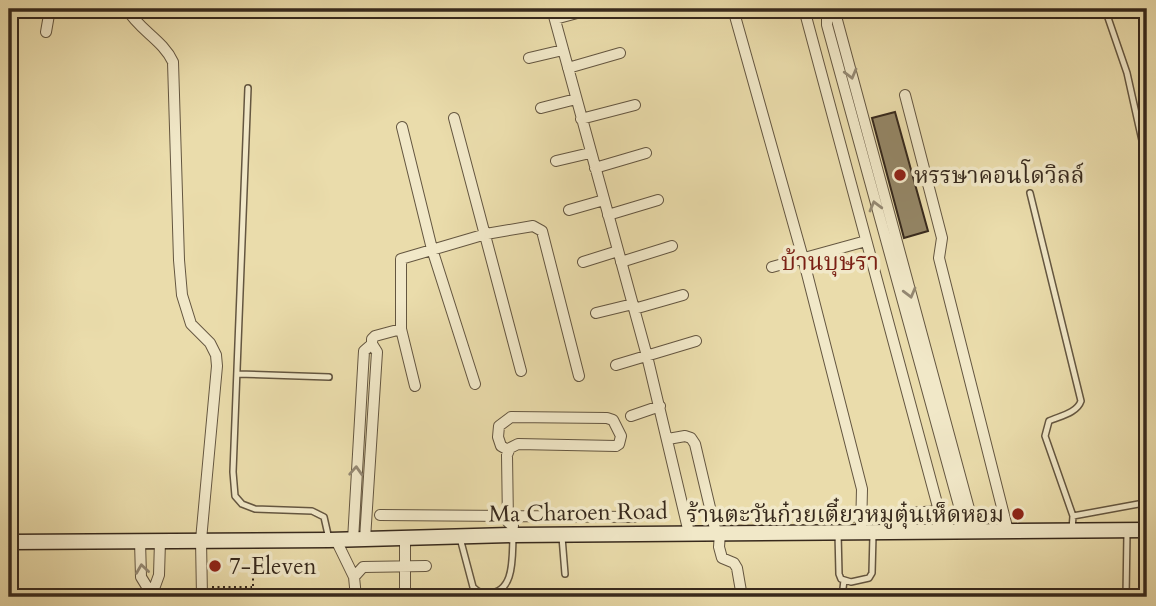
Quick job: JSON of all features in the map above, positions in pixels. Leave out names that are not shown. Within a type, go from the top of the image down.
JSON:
[{"type":"main road","name":"Ma Charoen Road","points":[[9,542],[459,537],[509,528],[562,534],[838,532],[866,527],[945,533],[1008,531],[1072,524],[1147,530]]},
{"type":"street","points":[[46,32],[50,9]]},
{"type":"street","points":[[127,9],[133,19],[168,51],[173,62],[178,260],[182,295],[191,324],[210,343],[216,355],[201,540],[201,592]]},
{"type":"street","points":[[515,13],[534,9]]},
{"type":"street","points":[[592,9],[554,14],[647,356],[689,533]]},
{"type":"street","points":[[733,9],[803,258],[862,489],[866,527]]},
{"type":"street","points":[[804,9],[945,533]]},
{"type":"street","points":[[829,9],[837,20],[889,235],[970,531]]},
{"type":"street","points":[[529,58],[563,50]]},
{"type":"street","points":[[568,68],[620,53]]},
{"type":"street","points":[[905,95],[942,238],[939,258],[1008,531]]},
{"type":"street","points":[[541,108],[576,99]]},
{"type":"street","points":[[581,119],[635,105]]},
{"type":"street","points":[[454,118],[521,371]]},
{"type":"street","points":[[402,127],[432,249],[475,384]]},
{"type":"street","points":[[556,162],[590,153]]},
{"type":"street","points":[[595,168],[646,153]]},
{"type":"street","points":[[569,210],[604,200]]},
{"type":"street","points":[[608,215],[658,200]]},
{"type":"street","points":[[415,386],[401,329],[401,259],[486,234],[533,226],[542,231],[579,376]]},
{"type":"street","points":[[772,267],[866,241]]},
{"type":"street","points":[[583,262],[672,246]]},
{"type":"street","points":[[596,313],[683,295]]},
{"type":"street","points":[[359,539],[377,352],[372,339],[401,329]]},
{"type":"street","points":[[616,365],[696,341]]},
{"type":"street","points":[[631,416],[660,406]]},
{"type":"street","points":[[511,417],[607,418],[613,420],[621,436],[616,446],[518,444],[508,450],[501,446],[498,437],[499,426],[511,417]]},
{"type":"street","points":[[668,439],[685,436],[691,438],[695,444],[718,533],[720,553],[722,558],[734,563],[737,568],[742,597]]},
{"type":"street","points":[[508,450],[509,528]]},
{"type":"street","points":[[831,518],[866,527],[939,511]]},
{"type":"street","points":[[380,515],[509,528],[635,517]]},
{"type":"street","points":[[405,538],[405,597]]},
{"type":"street","points":[[332,540],[354,576],[356,597]]},
{"type":"street","points":[[140,541],[141,577],[152,596]]},
{"type":"street","points":[[152,596],[159,575],[160,541]]},
{"type":"street","points":[[354,576],[363,567],[426,566]]},
{"type":"lane","points":[[928,12],[984,9]]},
{"type":"lane","points":[[1105,9],[1127,74],[1147,163]]},
{"type":"lane","points":[[248,88],[233,472],[235,496],[242,504],[255,509],[312,511],[324,517],[332,540]]},
{"type":"lane","points":[[1030,194],[1081,401],[1074,411],[1049,421],[1045,436],[1072,524],[1144,503],[1147,477]]},
{"type":"lane","points":[[237,374],[329,377]]},
{"type":"lane","points":[[844,580],[863,580],[869,578],[872,573],[866,527]]},
{"type":"lane","points":[[459,537],[473,587],[478,592],[492,593],[502,589],[508,582],[509,528]]},
{"type":"lane","points":[[1126,597],[1127,530]]},
{"type":"lane","points":[[838,532],[839,574],[844,580],[842,597]]},
{"type":"lane","points":[[562,534],[565,574]]},
{"type":"path","points":[[253,540],[253,597]]},
{"type":"path","points":[[201,592],[253,587]]},
{"type":"building","name":"หรรษาคอนโดวิลล์","points":[[895,112],[928,231],[904,238],[872,118]]},
{"type":"building","points":[[9,393],[17,394],[13,420],[9,419]]},
{"type":"place","name":"หรรษาคอนโดวิลล์","points":[[900,175]]},
{"type":"place","name":"ร้านตะวันก๋วยเตี๋ยวหมูตุ๋นเห็ดหอม","points":[[1018,514]]},
{"type":"place","name":"7-Eleven","points":[[215,566]]},
{"type":"district","name":"บ้านบุษรา","points":[[830,262]]}]
